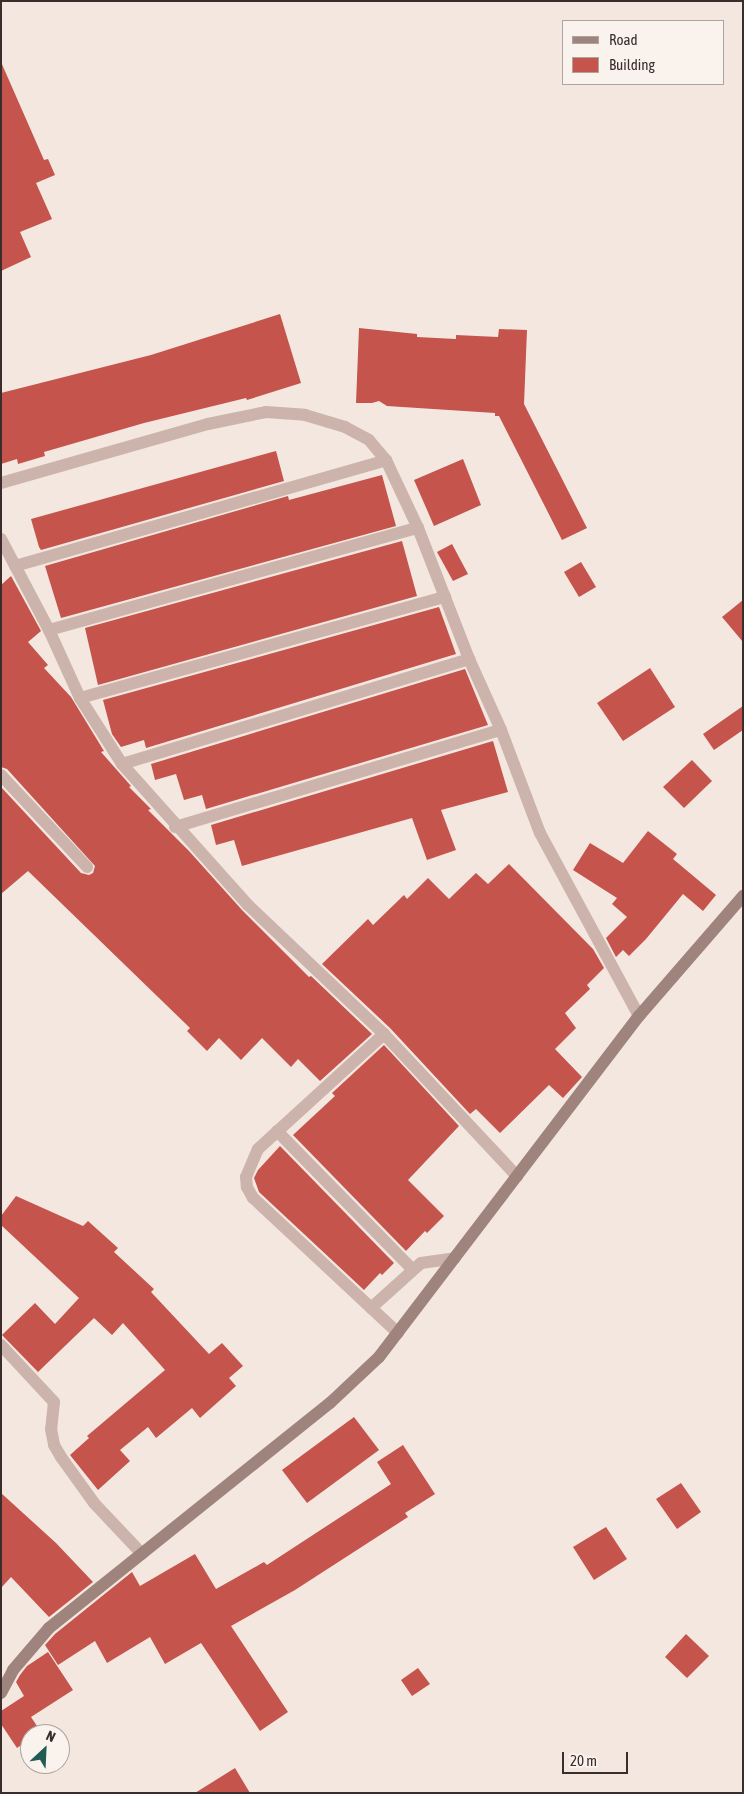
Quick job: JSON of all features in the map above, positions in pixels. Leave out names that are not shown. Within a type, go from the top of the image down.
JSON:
[{"type":"street","points":[[1,483],[208,424],[266,412],[305,415],[345,427],[368,440],[386,460],[418,528],[469,659],[501,730],[540,832],[639,1016]]},
{"type":"street","points":[[15,566],[386,460]]},
{"type":"street","points":[[49,630],[418,528]]},
{"type":"street","points":[[1,539],[49,630],[80,698],[122,764],[175,827],[248,905],[384,1034],[516,1176]]},
{"type":"street","points":[[80,698],[445,597]]},
{"type":"street","points":[[122,764],[469,659]]},
{"type":"street","points":[[175,827],[501,730]]},
{"type":"street","points":[[1,775],[87,867]]},
{"type":"street","points":[[1,1693],[13,1670],[50,1628],[330,1403],[379,1357],[639,1016],[743,896]]},
{"type":"street","points":[[384,1034],[258,1149],[250,1163],[246,1177],[247,1186],[253,1198],[398,1333]]},
{"type":"street","points":[[277,1131],[412,1269]]},
{"type":"street","points":[[371,1308],[412,1269],[429,1260],[455,1258]]},
{"type":"street","points":[[1,1345],[54,1402],[51,1429],[54,1445],[61,1457],[94,1503],[142,1554]]},
{"type":"building","points":[[1,62],[44,160],[48,159],[55,175],[36,183],[52,219],[20,232],[31,257],[1,271]]},
{"type":"building","points":[[280,314],[301,383],[247,400],[246,398],[144,423],[44,452],[45,456],[18,464],[17,459],[1,464],[1,393],[151,355]]},
{"type":"building","points":[[359,328],[417,334],[417,337],[456,339],[456,335],[498,337],[499,329],[527,330],[524,404],[587,528],[562,540],[499,416],[495,416],[495,413],[387,406],[379,401],[356,403]]},
{"type":"building","points":[[276,451],[284,481],[41,550],[39,547],[31,519]]},
{"type":"building","points":[[463,459],[481,505],[434,526],[414,480]]},
{"type":"building","points":[[382,475],[396,526],[61,618],[45,566],[288,496],[289,500]]},
{"type":"building","points":[[402,541],[417,596],[98,685],[85,628]]},
{"type":"building","points":[[452,544],[468,574],[453,581],[437,552]]},
{"type":"building","points":[[581,562],[596,587],[579,597],[564,572]]},
{"type":"building","points":[[11,576],[41,631],[28,642],[48,665],[44,668],[71,697],[104,751],[101,752],[131,786],[129,787],[151,809],[148,810],[189,851],[242,910],[309,977],[311,976],[372,1034],[320,1081],[298,1059],[291,1067],[262,1038],[241,1060],[219,1038],[207,1051],[187,1031],[190,1028],[28,871],[1,894],[1,787],[81,873],[89,875],[93,873],[95,866],[7,769],[1,767],[1,585]]},
{"type":"building","points":[[743,600],[743,642],[722,617]]},
{"type":"building","points":[[439,607],[456,654],[146,748],[144,740],[121,747],[112,734],[103,700]]},
{"type":"building","points":[[650,668],[675,707],[623,741],[597,703]]},
{"type":"building","points":[[465,669],[488,725],[206,809],[202,795],[184,800],[176,774],[155,780],[151,764]]},
{"type":"building","points":[[743,706],[743,730],[714,750],[703,734]]},
{"type":"building","points":[[493,741],[508,792],[441,810],[456,850],[427,860],[412,818],[242,866],[234,840],[216,845],[211,825]]},
{"type":"building","points":[[692,760],[712,781],[684,808],[663,787]]},
{"type":"building","points":[[648,831],[677,854],[673,859],[716,895],[703,911],[683,894],[646,939],[629,956],[623,950],[616,957],[606,938],[627,917],[612,904],[617,898],[573,870],[590,843],[623,863]]},
{"type":"building","points":[[509,864],[593,949],[604,968],[587,985],[590,989],[565,1013],[576,1028],[555,1049],[582,1077],[563,1098],[549,1085],[500,1133],[476,1109],[470,1114],[390,1028],[322,964],[368,919],[373,925],[404,895],[407,899],[428,878],[449,899],[476,873],[488,884]]},
{"type":"building","points":[[384,1045],[459,1126],[408,1180],[444,1216],[427,1233],[425,1231],[406,1251],[293,1135],[335,1096],[332,1093]]},
{"type":"building","points":[[280,1146],[394,1263],[382,1275],[380,1273],[364,1290],[259,1192],[254,1178],[258,1170]]},
{"type":"building","points":[[16,1196],[83,1226],[88,1221],[118,1248],[114,1252],[154,1289],[151,1292],[209,1354],[222,1343],[243,1366],[229,1378],[236,1386],[200,1418],[192,1408],[156,1438],[148,1427],[120,1450],[130,1461],[98,1490],[70,1455],[89,1438],[87,1436],[165,1370],[123,1323],[112,1335],[94,1318],[38,1372],[2,1335],[35,1303],[55,1324],[79,1298],[1,1225],[1,1216]]},
{"type":"building","points":[[354,1417],[379,1450],[307,1503],[282,1470]]},
{"type":"building","points":[[403,1445],[435,1494],[405,1513],[408,1517],[295,1590],[231,1626],[288,1712],[260,1731],[201,1643],[165,1664],[150,1637],[107,1663],[95,1641],[58,1665],[45,1645],[55,1634],[132,1572],[140,1586],[195,1554],[216,1589],[264,1562],[267,1565],[391,1484],[377,1462]]},
{"type":"building","points":[[681,1483],[701,1512],[677,1529],[656,1499]]},
{"type":"building","points":[[1,1493],[56,1543],[93,1582],[49,1617],[11,1577],[1,1588]]},
{"type":"building","points":[[606,1527],[627,1559],[594,1580],[573,1547]]},
{"type":"building","points":[[686,1634],[709,1656],[687,1678],[665,1657]]},
{"type":"building","points":[[48,1652],[73,1690],[31,1717],[36,1724],[20,1724],[20,1746],[17,1748],[1,1724],[1,1711],[24,1696],[16,1682],[27,1666]]},
{"type":"building","points":[[418,1668],[430,1684],[412,1696],[401,1680]]},
{"type":"building","points":[[235,1768],[250,1793],[195,1793]]}]
